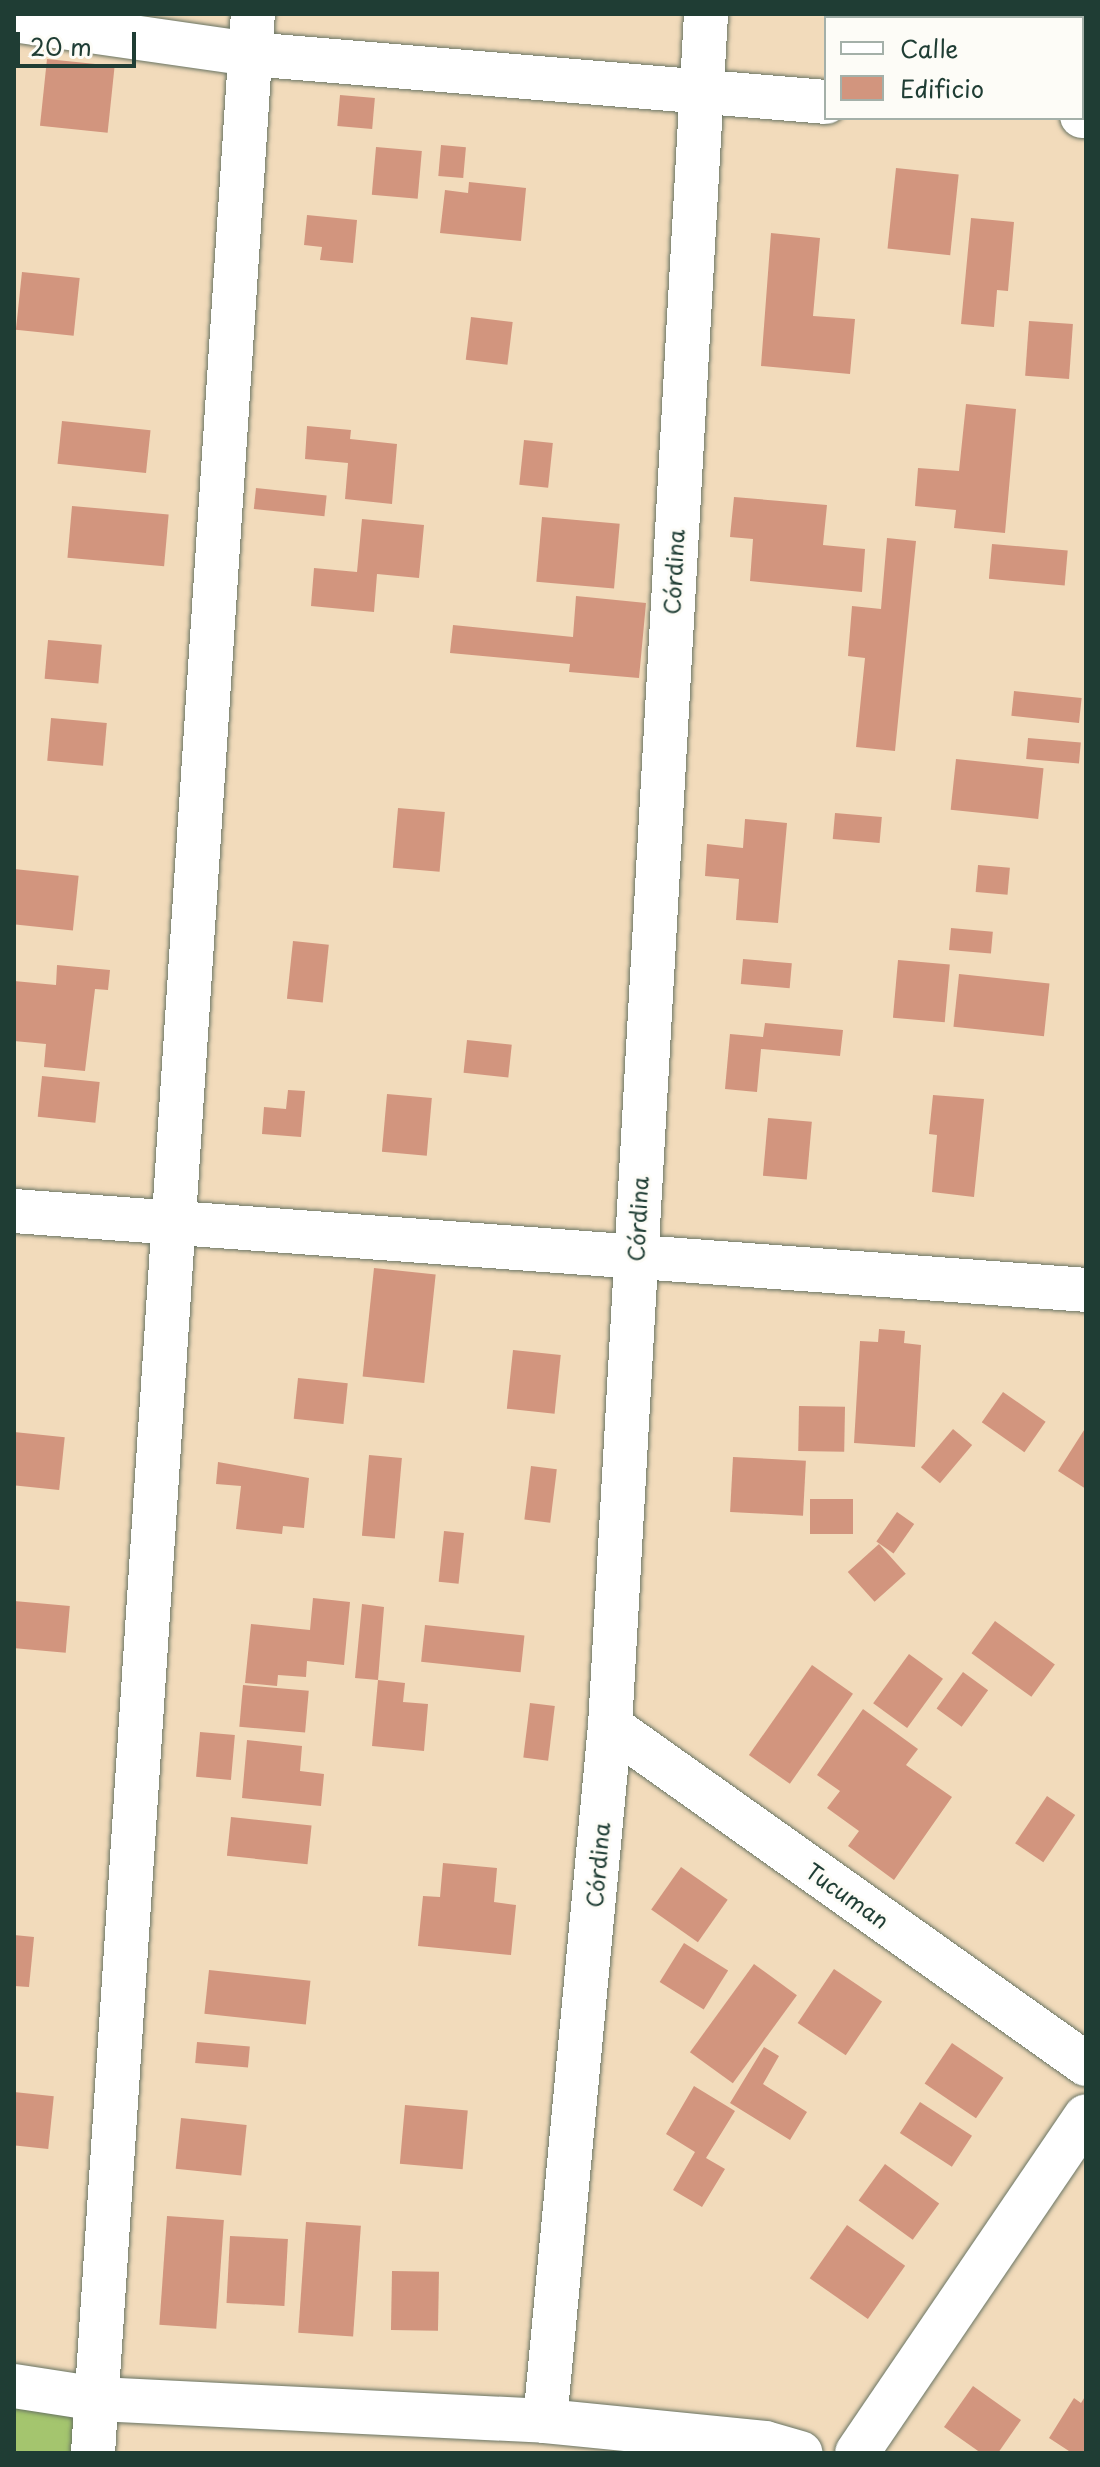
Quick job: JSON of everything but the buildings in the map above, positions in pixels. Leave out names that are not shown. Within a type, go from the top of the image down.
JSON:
[{"type":"street","name":"Córdina","points":[[545,2421],[610,1726],[706,14]]},
{"type":"street","points":[[14,20],[252,34],[700,95],[824,102]]},
{"type":"street","points":[[93,2453],[252,34]]},
{"type":"street","points":[[14,1211],[1086,1290]]},
{"type":"street","name":"Tucuman","points":[[610,1726],[1086,2064]]},
{"type":"street","points":[[857,2453],[1086,2116]]},
{"type":"street","points":[[14,2386],[98,2399],[545,2421],[765,2443],[801,2453]]},
{"type":"green space","points":[[14,2398],[79,2407],[75,2453],[14,2453]]}]
